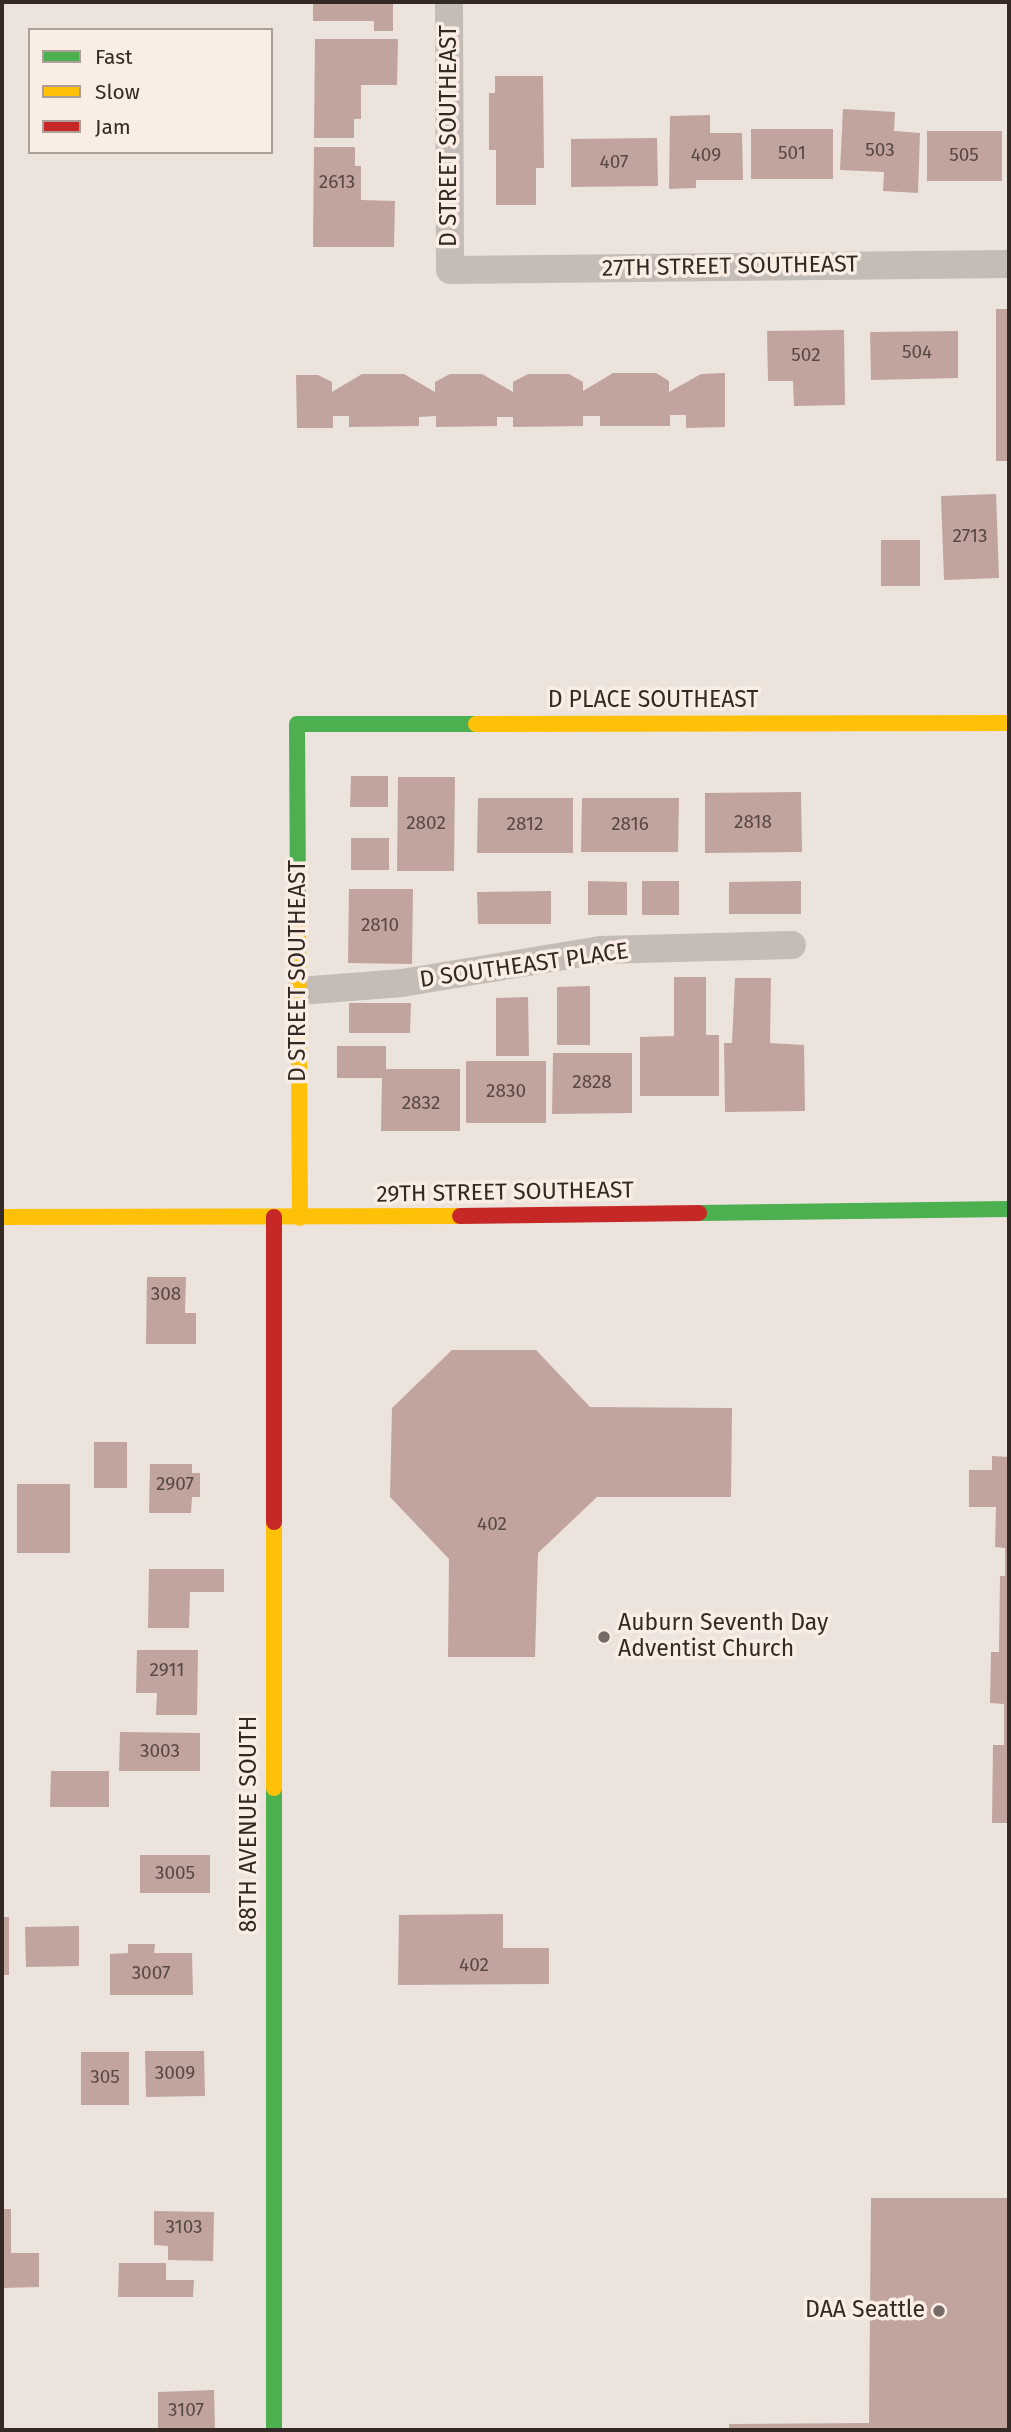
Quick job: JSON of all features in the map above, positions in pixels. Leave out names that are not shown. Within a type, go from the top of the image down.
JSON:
[{"type":"street","name":"D STREET SOUTHEAST","points":[[449,2],[450,270]]},
{"type":"street","name":"27TH STREET SOUTHEAST","points":[[450,270],[1009,264]]},
{"type":"street","name":"D PLACE SOUTHEAST","points":[[297,724],[1009,723]]},
{"type":"street","name":"D STREET SOUTHEAST","points":[[297,724],[300,1218]]},
{"type":"street","name":"D SOUTHEAST PLACE","points":[[299,991],[402,983],[600,950],[792,945]]},
{"type":"street","name":"29TH STREET SOUTHEAST","points":[[2,1217],[300,1218],[1009,1209]]},
{"type":"street","name":"88TH AVENUE SOUTH","points":[[274,1217],[274,2430]]},
{"type":"building","points":[[313,2],[393,2],[393,31],[374,31],[374,21],[313,21]]},
{"type":"building","points":[[315,39],[398,39],[397,85],[361,85],[361,119],[354,119],[354,138],[314,138]]},
{"type":"building","points":[[495,76],[543,76],[544,168],[536,168],[536,205],[496,205],[496,150],[489,150],[489,93],[495,93]]},
{"type":"building","points":[[843,109],[895,112],[894,131],[920,133],[918,193],[883,191],[884,172],[840,170]]},
{"type":"building","points":[[710,115],[710,133],[742,133],[743,180],[696,180],[696,188],[669,189],[670,116]]},
{"type":"building","points":[[751,129],[833,129],[833,179],[751,179]]},
{"type":"building","points":[[927,131],[1002,131],[1002,181],[927,181]]},
{"type":"building","points":[[657,138],[658,186],[571,187],[571,139]]},
{"type":"building","points":[[314,147],[355,147],[355,166],[361,166],[361,200],[395,201],[394,247],[313,247]]},
{"type":"building","points":[[996,309],[1009,309],[1009,461],[996,461]]},
{"type":"building","points":[[844,330],[845,405],[794,406],[793,381],[768,381],[767,331]]},
{"type":"building","points":[[958,331],[958,378],[871,380],[870,332]]},
{"type":"building","points":[[613,373],[656,373],[669,381],[669,392],[701,374],[725,373],[725,427],[686,428],[686,415],[670,415],[670,426],[600,426],[600,416],[583,416],[583,426],[513,427],[513,417],[497,417],[497,426],[436,427],[436,416],[419,417],[419,426],[349,427],[349,416],[333,416],[333,428],[297,428],[296,375],[318,375],[332,382],[332,392],[362,374],[404,374],[435,392],[435,382],[450,374],[482,374],[513,392],[513,382],[528,374],[569,374],[583,382],[583,391]]},
{"type":"building","points":[[996,494],[999,578],[944,580],[941,496]]},
{"type":"building","points":[[881,540],[920,540],[920,586],[881,586]]},
{"type":"building","points":[[351,776],[388,776],[388,807],[350,807]]},
{"type":"building","points":[[398,777],[455,777],[454,871],[397,871]]},
{"type":"building","points":[[801,792],[802,852],[705,853],[705,793]]},
{"type":"building","points":[[478,798],[573,798],[573,853],[477,853]]},
{"type":"building","points":[[582,798],[679,798],[678,852],[581,852]]},
{"type":"building","points":[[351,838],[389,838],[389,870],[351,870]]},
{"type":"building","points":[[588,881],[627,882],[627,915],[588,915]]},
{"type":"building","points":[[642,881],[679,881],[679,915],[642,915]]},
{"type":"building","points":[[801,881],[801,914],[729,914],[729,882]]},
{"type":"building","points":[[349,889],[413,889],[412,964],[348,963]]},
{"type":"building","points":[[551,891],[551,924],[478,924],[477,892]]},
{"type":"building","points":[[674,977],[706,977],[706,1035],[719,1035],[719,1096],[640,1096],[640,1037],[674,1036]]},
{"type":"building","points":[[735,978],[771,978],[770,1043],[804,1045],[805,1111],[725,1112],[724,1043],[732,1043]]},
{"type":"building","points":[[590,986],[590,1045],[557,1045],[557,987]]},
{"type":"building","points":[[528,997],[529,1056],[496,1056],[496,998]]},
{"type":"building","points":[[349,1003],[411,1003],[410,1033],[349,1033]]},
{"type":"building","points":[[337,1046],[386,1046],[386,1069],[460,1069],[460,1131],[381,1131],[382,1078],[337,1078]]},
{"type":"building","points":[[553,1053],[632,1053],[632,1113],[552,1114]]},
{"type":"building","points":[[466,1061],[546,1061],[546,1123],[466,1123]]},
{"type":"building","points":[[147,1277],[186,1277],[185,1313],[196,1313],[196,1344],[146,1344]]},
{"type":"building","points":[[452,1350],[536,1350],[590,1407],[732,1408],[731,1497],[597,1497],[538,1553],[535,1657],[448,1657],[449,1559],[390,1497],[392,1408]]},
{"type":"building","points":[[94,1442],[127,1442],[127,1488],[94,1488]]},
{"type":"building","points":[[992,1456],[1009,1457],[1009,1823],[992,1823],[993,1745],[1004,1745],[1004,1704],[990,1703],[991,1652],[999,1652],[1000,1576],[1005,1576],[1005,1548],[995,1547],[996,1507],[969,1507],[969,1470],[992,1470]]},
{"type":"building","points":[[150,1464],[192,1464],[192,1473],[200,1473],[200,1497],[192,1497],[191,1513],[149,1513]]},
{"type":"building","points":[[17,1484],[70,1484],[70,1553],[17,1553]]},
{"type":"building","points":[[149,1569],[224,1569],[224,1592],[190,1592],[189,1628],[148,1628]]},
{"type":"building","points":[[137,1650],[198,1650],[197,1715],[156,1715],[157,1693],[136,1693]]},
{"type":"building","points":[[120,1732],[200,1733],[200,1771],[119,1771]]},
{"type":"building","points":[[51,1771],[109,1771],[109,1807],[50,1807]]},
{"type":"building","points":[[140,1855],[210,1855],[210,1893],[140,1893]]},
{"type":"building","points":[[503,1914],[503,1948],[549,1948],[549,1984],[398,1985],[399,1915]]},
{"type":"building","points":[[2,1917],[9,1917],[9,1975],[2,1975]]},
{"type":"building","points":[[79,1926],[79,1966],[26,1967],[25,1927]]},
{"type":"building","points":[[128,1944],[155,1944],[154,1953],[192,1953],[193,1995],[110,1995],[110,1954],[128,1953]]},
{"type":"building","points":[[145,2051],[204,2051],[205,2096],[146,2097]]},
{"type":"building","points":[[81,2052],[129,2052],[129,2105],[81,2105]]},
{"type":"building","name":"DAA Seattle","points":[[871,2198],[1009,2198],[1009,2430],[729,2430],[729,2424],[869,2423]]},
{"type":"building","points":[[2,2209],[11,2209],[11,2253],[39,2253],[39,2287],[2,2288]]},
{"type":"building","points":[[154,2211],[214,2212],[213,2261],[168,2260],[168,2246],[154,2245]]},
{"type":"building","points":[[119,2263],[166,2263],[166,2280],[194,2280],[193,2297],[118,2297]]},
{"type":"building","points":[[214,2390],[215,2430],[158,2430],[158,2392]]},
{"type":"traffic: fast","points":[[298,902],[297,724],[476,724]]},
{"type":"traffic: fast","points":[[699,1213],[1009,1209]]},
{"type":"traffic: fast","points":[[274,1788],[274,2430]]},
{"type":"traffic: slow","points":[[476,724],[1009,723]]},
{"type":"traffic: slow","points":[[298,902],[300,1218]]},
{"type":"traffic: slow","points":[[2,1217],[460,1216]]},
{"type":"traffic: slow","points":[[274,1522],[274,1788]]},
{"type":"traffic: jam","points":[[460,1216],[699,1213]]},
{"type":"traffic: jam","points":[[274,1217],[274,1522]]},
{"type":"place","name":"Auburn Seventh Day Adventist Church","points":[[604,1637]]},
{"type":"place","name":"DAA Seattle","points":[[939,2311]]}]
